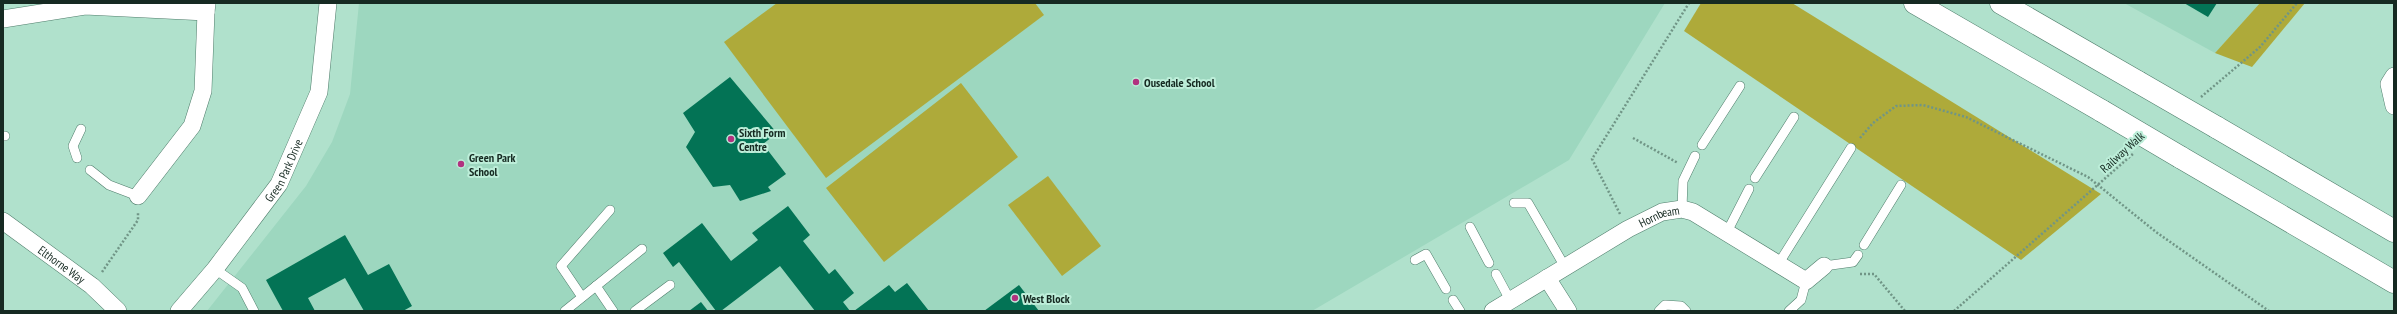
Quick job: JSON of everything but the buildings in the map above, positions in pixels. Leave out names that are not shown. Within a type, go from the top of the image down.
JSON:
[{"type":"highway","points":[[1915,3],[2394,282]]},
{"type":"highway","points":[[2001,3],[2394,231]]},
{"type":"street","name":"Green Park Drive","points":[[178,311],[215,269],[279,184],[319,92],[328,3]]},
{"type":"street","points":[[3,18],[84,6],[206,8],[202,91],[192,126],[138,196]]},
{"type":"street","points":[[2394,76],[2389,84],[2394,106]]},
{"type":"street","name":"Hornbeam","points":[[1494,311],[1628,228],[1662,212],[1682,209],[1693,212],[1779,263],[1806,281]]},
{"type":"street","name":"Elthorne Way","points":[[3,221],[92,286],[118,311]]},
{"type":"street","points":[[1806,281],[1830,266]]},
{"type":"street","points":[[1547,278],[1568,311]]},
{"type":"lane","points":[[1702,145],[1740,86]]},
{"type":"lane","points":[[1755,178],[1794,116]]},
{"type":"lane","points":[[77,158],[73,146],[81,129]]},
{"type":"lane","points":[[1779,263],[1851,148]]},
{"type":"lane","points":[[1682,209],[1683,181],[1695,156]]},
{"type":"lane","points":[[90,170],[109,185],[138,196]]},
{"type":"lane","points":[[1864,245],[1901,185]]},
{"type":"lane","points":[[1726,232],[1749,189]]},
{"type":"lane","points":[[1514,203],[1528,203],[1565,267]]},
{"type":"lane","points":[[582,297],[562,266],[610,210]]},
{"type":"lane","points":[[1470,227],[1489,263]]},
{"type":"lane","points":[[565,311],[642,249]]},
{"type":"lane","points":[[1414,260],[1426,254],[1446,289]]},
{"type":"lane","points":[[1830,266],[1853,262],[1858,255]]},
{"type":"lane","points":[[215,269],[242,288],[254,311]]},
{"type":"lane","points":[[1496,274],[1510,300]]},
{"type":"lane","points":[[1789,311],[1800,300],[1806,281]]},
{"type":"lane","points":[[635,311],[670,285]]},
{"type":"lane","points":[[596,286],[613,311]]},
{"type":"lane","points":[[1453,300],[1460,311]]},
{"type":"lane","points":[[1659,311],[1665,305],[1681,306],[1686,311]]},
{"type":"path","points":[[1628,228],[1592,159],[1689,3]]},
{"type":"path","points":[[2200,97],[2260,47],[2297,3]]},
{"type":"path","points":[[1851,148],[1873,123],[1896,106],[1923,105],[1966,117],[2088,177],[2156,232],[2269,311]]},
{"type":"path","points":[[1633,138],[1689,169]]},
{"type":"path","name":"Railway Walk","points":[[1954,311],[2140,148]]},
{"type":"path","points":[[92,286],[138,220],[138,196]]},
{"type":"path","points":[[1830,266],[1846,275],[1874,274],[1905,311]]},
{"type":"shaded area","name":"Ousedale School","points":[[359,3],[1665,3],[1569,160],[1312,311],[207,311],[306,186],[332,142],[350,94]]},
{"type":"shaded area","points":[[777,3],[1035,3],[1044,15],[826,178],[724,42]]},
{"type":"shaded area","points":[[1701,3],[1792,3],[2101,194],[2021,260],[1684,31]]},
{"type":"shaded area","points":[[2124,3],[2260,3],[2215,53]]},
{"type":"shaded area","points":[[2260,3],[2305,3],[2252,67],[2215,53]]},
{"type":"shaded area","points":[[961,83],[1018,157],[884,262],[826,188]]},
{"type":"shaded area","points":[[1048,176],[1101,246],[1062,276],[1008,205]]},
{"type":"place","name":"Ousedale School","points":[[1136,82]]},
{"type":"place","name":"Sixth Form Centre","points":[[731,139]]},
{"type":"place","name":"Green Park School","points":[[461,164]]},
{"type":"place","name":"West Block","points":[[1015,298]]}]
